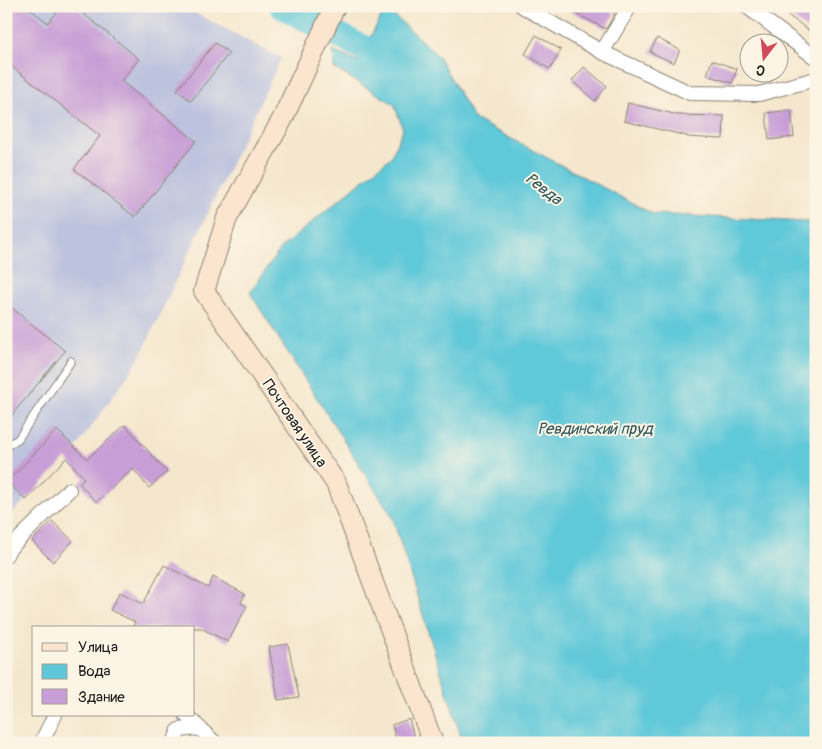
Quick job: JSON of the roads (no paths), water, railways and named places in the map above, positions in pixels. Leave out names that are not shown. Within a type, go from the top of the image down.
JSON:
[{"type":"street","name":"Почтовая улица","points":[[335,6],[282,120],[227,218],[204,291],[336,483],[433,743]]},
{"type":"street","points":[[522,6],[602,52],[690,93],[759,94],[816,78]]},
{"type":"street","points":[[602,52],[630,6]]},
{"type":"street","points":[[746,6],[816,58]]},
{"type":"street","points":[[6,555],[9,549],[69,490]]},
{"type":"street","points":[[41,743],[54,716]]},
{"type":"street","points":[[187,716],[215,743]]},
{"type":"street","points":[[174,743],[179,730],[199,728]]},
{"type":"lane","points":[[6,446],[18,440],[71,361]]},
{"type":"water","points":[[267,6],[319,6],[309,27]]},
{"type":"water","name":"Ревдинский пруд","points":[[386,8],[438,56],[474,119],[653,214],[806,222],[816,216],[816,743],[463,743],[392,516],[250,293],[281,248],[391,157],[403,129],[394,104],[334,68],[333,51],[357,62]]},
{"type":"waterway","name":"Ревда","points":[[282,6],[365,49],[392,70]]}]
